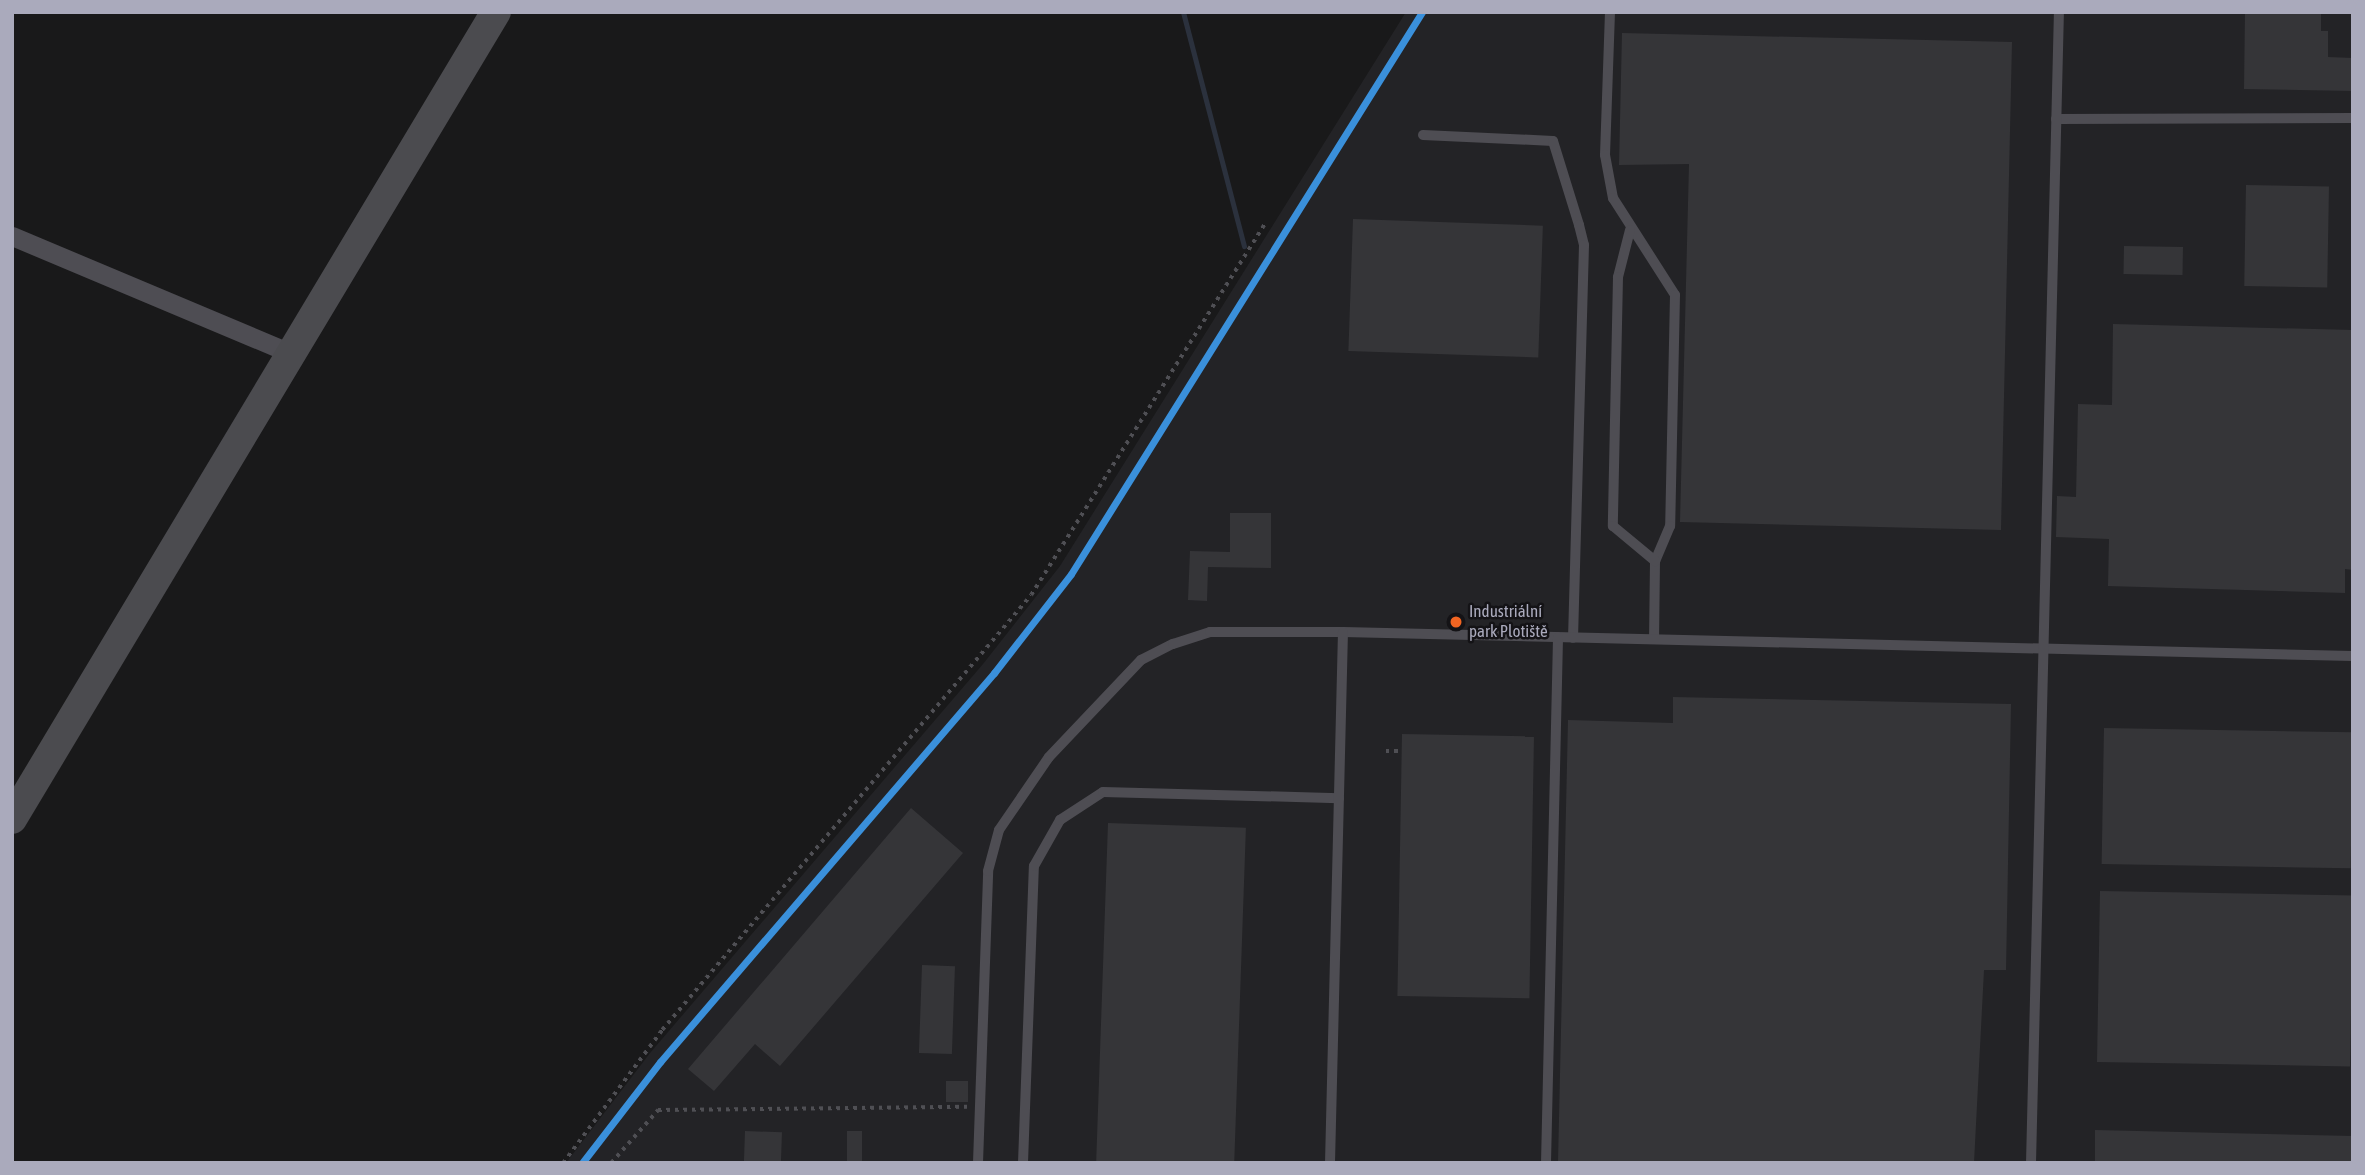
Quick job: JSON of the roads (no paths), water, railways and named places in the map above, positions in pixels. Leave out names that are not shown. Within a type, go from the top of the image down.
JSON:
[{"type":"main road","points":[[12,819],[295,355],[496,12]]},
{"type":"street","points":[[12,236],[295,355]]},
{"type":"lane","points":[[1610,12],[1605,155],[1613,198],[1630,230],[1675,295],[1670,526],[1655,561],[1654,638]]},
{"type":"lane","points":[[2031,1163],[2041,646],[2059,12]]},
{"type":"lane","points":[[2056,119],[2353,118]]},
{"type":"lane","points":[[1423,135],[1553,141],[1579,225],[1584,245],[1573,638]]},
{"type":"lane","points":[[1630,230],[1618,276],[1614,526],[1655,561]]},
{"type":"lane","points":[[978,1163],[988,871],[999,830],[1049,757],[1141,660],[1173,644],[1210,632],[1343,632],[2041,646],[2353,656]]},
{"type":"lane","points":[[1330,1163],[1343,632]]},
{"type":"lane","points":[[1546,1163],[1558,637]]},
{"type":"lane","points":[[1023,1163],[1034,866],[1060,820],[1103,792],[1339,798]]},
{"type":"waterway","points":[[1183,12],[1244,246]]},
{"type":"place","name":"Industriální park Plotiště","points":[[1456,622]]}]
